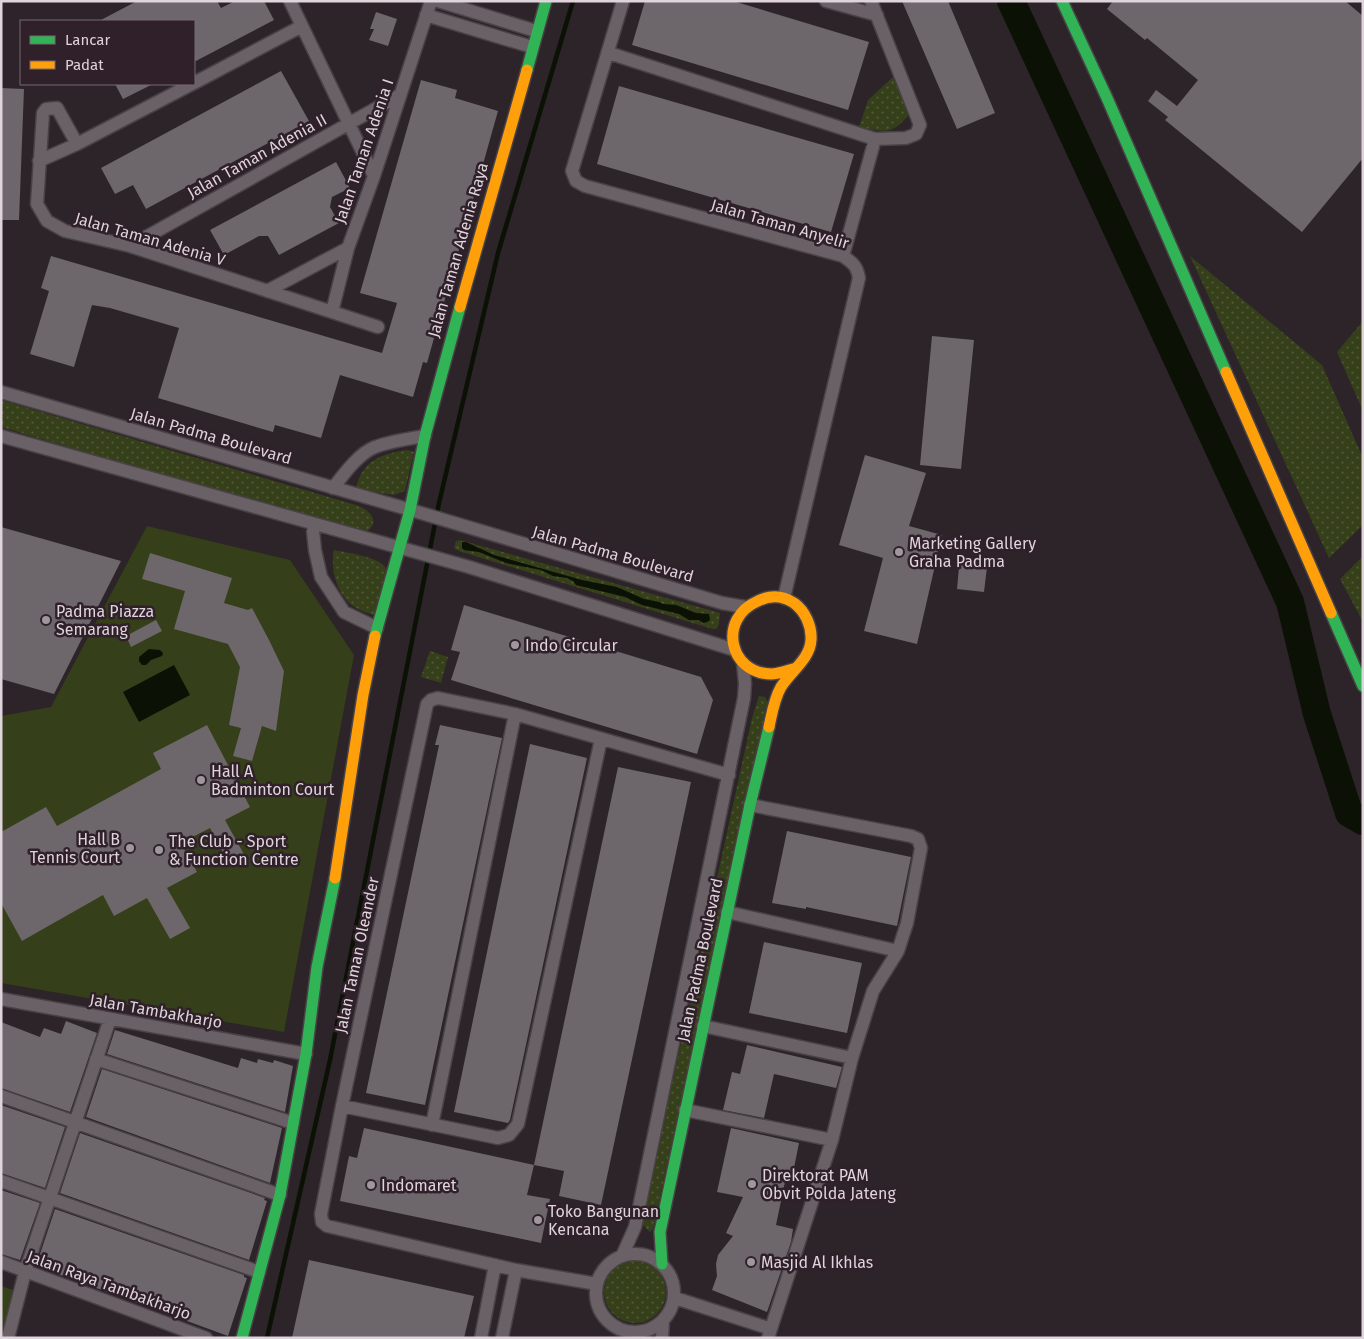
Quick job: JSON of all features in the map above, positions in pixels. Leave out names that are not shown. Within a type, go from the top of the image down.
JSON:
[{"type":"street","points":[[290,1],[350,122],[374,176]]},
{"type":"street","name":"Jalan Taman Adenia I","points":[[332,312],[348,248],[374,176],[431,1]]},
{"type":"street","points":[[438,1],[536,31]]},
{"type":"street","name":"Jalan Taman Adenia Raya","points":[[242,1338],[280,1195],[294,1123],[306,1054],[317,967],[335,878],[363,695],[377,628],[411,510],[425,436],[447,351],[546,1]]},
{"type":"street","name":"Jalan Taman Anyelir","points":[[623,1],[572,171],[576,181],[585,186],[843,256],[858,269],[858,278],[784,598]]},
{"type":"street","points":[[826,1],[877,15]]},
{"type":"street","points":[[608,53],[875,139],[906,138],[916,134],[920,125],[871,1]]},
{"type":"street","points":[[1062,1],[1107,98],[1363,686]]},
{"type":"street","points":[[426,15],[532,47]]},
{"type":"street","points":[[195,82],[302,26]]},
{"type":"street","points":[[40,161],[77,144],[189,85]]},
{"type":"street","name":"Jalan Taman Adenia II","points":[[130,246],[400,95]]},
{"type":"street","name":"Jalan Taman Adenia V","points":[[77,144],[57,108],[46,108],[43,113],[37,204],[47,220],[64,231],[130,246],[378,327]]},
{"type":"street","points":[[843,256],[875,139]]},
{"type":"street","points":[[267,291],[348,248]]},
{"type":"street","name":"Jalan Padma Boulevard","points":[[1,392],[411,510],[722,603],[745,607]]},
{"type":"street","points":[[1,436],[463,566],[735,650]]},
{"type":"street","points":[[333,488],[349,467],[373,448],[400,440],[425,436]]},
{"type":"street","points":[[314,524],[312,531],[321,577],[344,612],[377,628]]},
{"type":"street","points":[[770,596],[784,598],[795,604],[804,613],[810,624],[812,637],[809,650],[803,661],[793,670],[781,674],[767,675],[754,671],[743,663],[735,650],[732,639],[733,627],[745,607],[757,599],[770,596]]},
{"type":"street","name":"Jalan Padma Boulevard","points":[[622,1256],[635,1227],[729,776],[744,698],[743,663]]},
{"type":"street","name":"Jalan Padma Boulevard","points":[[662,1264],[660,1232],[750,805],[775,701],[781,686],[793,670]]},
{"type":"street","name":"Jalan Taman Oleander","points":[[495,1265],[327,1226],[322,1222],[321,1214],[426,704],[438,698],[515,714]]},
{"type":"street","points":[[432,1125],[515,714],[729,776]]},
{"type":"street","points":[[342,1106],[498,1138],[509,1136],[518,1124],[601,739]]},
{"type":"street","points":[[675,1298],[770,1334],[832,1140],[852,1058],[873,991],[898,951],[908,924],[921,848],[918,839],[911,836],[750,805]]},
{"type":"street","points":[[728,912],[898,951]]},
{"type":"street","name":"Jalan Tambakharjo","points":[[1,1000],[306,1054]]},
{"type":"street","points":[[8,1338],[25,1272],[110,1019]]},
{"type":"street","points":[[703,1026],[852,1058]]},
{"type":"street","points":[[96,1059],[294,1123]]},
{"type":"street","points":[[1,1096],[280,1195]]},
{"type":"street","points":[[685,1110],[832,1140]]},
{"type":"street","points":[[1,1181],[259,1272]]},
{"type":"street","points":[[636,1254],[650,1256],[662,1264],[670,1274],[674,1285],[675,1298],[671,1310],[664,1321],[653,1328],[641,1332],[619,1333],[606,1320],[599,1309],[596,1297],[597,1284],[602,1272],[610,1263],[622,1256],[636,1254]]},
{"type":"street","name":"Jalan Raya Tambakharjo","points":[[1,1262],[206,1338]]},
{"type":"street","points":[[480,1338],[495,1265],[597,1284]]},
{"type":"street","points":[[484,1322],[503,1332],[516,1270]]},
{"type":"street","points":[[662,1338],[664,1321]]},
{"type":"green space","points":[[893,77],[909,105],[910,113],[893,129],[882,131],[859,127],[868,100]]},
{"type":"green space","points":[[1190,256],[1322,365],[1363,458],[1363,525],[1329,558]]},
{"type":"green space","points":[[1363,321],[1363,411],[1337,352]]},
{"type":"green space","points":[[1,400],[359,506],[368,511],[373,518],[373,522],[364,533],[352,532],[1,427]]},
{"type":"green space","points":[[408,450],[414,452],[405,491],[394,495],[356,489],[363,472],[374,460],[390,453]]},
{"type":"green space","name":"The Club - Sport & Function Centre","points":[[147,526],[290,560],[354,655],[284,1032],[1,983],[1,716],[51,707]]},
{"type":"green space","points":[[460,540],[720,613],[719,624],[716,629],[713,629],[459,551],[454,548],[456,541]]},
{"type":"green space","points":[[334,550],[366,557],[386,568],[388,574],[387,583],[378,617],[356,608],[344,598],[335,578]]},
{"type":"green space","points":[[1363,556],[1363,622],[1340,579]]},
{"type":"green space","points":[[430,651],[448,657],[441,683],[421,677]]},
{"type":"green space","points":[[759,696],[765,697],[768,702],[653,1229],[650,1232],[643,1225],[643,1216],[752,718]]},
{"type":"green space","points":[[629,1261],[641,1261],[657,1270],[664,1280],[666,1292],[664,1304],[657,1314],[641,1323],[629,1323],[618,1318],[609,1309],[604,1298],[604,1286],[609,1275],[618,1266]]},
{"type":"green space","points":[[1,1286],[16,1291],[4,1338],[1,1338]]},
{"type":"shaded area","points":[[462,542],[466,542],[494,555],[582,580],[617,587],[644,599],[676,605],[696,613],[709,614],[710,620],[703,623],[699,620],[689,620],[679,614],[642,605],[625,597],[576,585],[567,578],[553,576],[541,570],[506,563],[479,552],[464,550]]},
{"type":"shaded area","points":[[149,649],[160,650],[163,653],[162,656],[151,660],[146,665],[142,665],[139,657]]},
{"type":"shaded area","points":[[174,665],[190,695],[139,722],[123,692]]},
{"type":"building","points":[[137,1],[217,1],[221,8],[235,1],[264,1],[274,20],[195,61],[195,20],[101,20]]},
{"type":"building","points":[[645,1],[733,1],[869,42],[848,110],[632,45]]},
{"type":"building","points":[[902,1],[948,1],[995,113],[957,129]]},
{"type":"building","points":[[1113,1],[1345,1],[1363,16],[1363,158],[1302,232],[1165,120],[1168,117],[1148,101],[1156,90],[1177,106],[1198,80],[1147,38],[1145,40],[1107,9]]},
{"type":"building","points":[[376,12],[397,19],[388,46],[369,40],[374,29],[370,29]]},
{"type":"building","points":[[281,71],[309,121],[146,209],[133,185],[115,194],[101,168]]},
{"type":"building","points":[[421,80],[457,90],[455,98],[498,111],[427,363],[423,362],[413,397],[340,375],[321,438],[275,425],[273,432],[158,398],[179,328],[110,308],[92,305],[74,367],[30,354],[49,291],[41,288],[51,256],[382,353],[397,303],[360,293]]},
{"type":"building","points":[[116,85],[151,85],[123,99]]},
{"type":"building","points":[[619,86],[854,154],[831,232],[597,164]]},
{"type":"building","points":[[1,88],[24,89],[19,220],[1,220]]},
{"type":"building","points":[[336,162],[350,188],[332,197],[330,207],[339,223],[279,255],[268,236],[259,236],[224,255],[210,230]]},
{"type":"building","points":[[932,336],[974,340],[961,469],[920,465]]},
{"type":"building","name":"Marketing Gallery Graha Padma","points":[[865,455],[926,473],[909,526],[942,535],[917,644],[864,631],[883,558],[839,545]]},
{"type":"building","name":"Padma Piazza Semarang","points":[[1,527],[121,561],[54,694],[1,679]]},
{"type":"building","points":[[150,553],[232,578],[224,603],[248,610],[252,608],[269,640],[284,671],[276,731],[262,726],[252,761],[233,756],[241,728],[229,725],[240,667],[228,644],[174,629],[185,591],[142,579]]},
{"type":"building","points":[[960,556],[988,559],[984,592],[957,589]]},
{"type":"building","points":[[464,605],[701,677],[713,700],[697,754],[451,680],[460,652],[451,650]]},
{"type":"building","points":[[156,620],[162,631],[131,647],[126,636]]},
{"type":"building","points":[[207,725],[250,807],[225,820],[246,858],[230,866],[210,828],[181,843],[197,872],[167,888],[190,928],[170,939],[147,898],[114,916],[103,895],[22,941],[1,903],[1,832],[46,807],[57,826],[161,769],[153,753]]},
{"type":"building","points":[[440,725],[502,738],[425,1105],[366,1093],[439,745],[435,745]]},
{"type":"building","points":[[530,744],[587,758],[508,1123],[454,1112]]},
{"type":"building","points":[[618,767],[691,782],[601,1205],[559,1196],[564,1171],[534,1165]]},
{"type":"building","points":[[787,831],[911,857],[897,926],[806,907],[806,909],[772,903]]},
{"type":"building","points":[[764,942],[862,963],[847,1033],[749,1013]]},
{"type":"building","points":[[66,1021],[97,1033],[70,1112],[1,1088],[1,1022],[40,1037],[44,1028],[61,1034]]},
{"type":"building","points":[[115,1030],[238,1068],[241,1058],[257,1063],[258,1059],[273,1063],[274,1060],[293,1066],[285,1112],[107,1054]]},
{"type":"building","points":[[747,1045],[842,1067],[836,1088],[774,1074],[764,1118],[723,1110],[732,1072],[740,1074]]},
{"type":"building","points":[[102,1069],[282,1128],[270,1183],[86,1117]]},
{"type":"building","points":[[1,1105],[65,1127],[45,1188],[1,1173]]},
{"type":"building","points":[[364,1128],[534,1165],[527,1195],[550,1199],[541,1243],[340,1201],[349,1156],[357,1158]]},
{"type":"building","points":[[731,1128],[799,1143],[792,1178],[786,1177],[776,1225],[793,1229],[791,1242],[767,1312],[712,1290],[717,1276],[716,1264],[718,1255],[733,1236],[726,1233],[743,1197],[717,1192]]},
{"type":"building","points":[[80,1133],[265,1198],[264,1200],[267,1201],[249,1260],[60,1193]]},
{"type":"building","points":[[1,1190],[40,1203],[20,1260],[1,1254]]},
{"type":"building","points":[[55,1209],[244,1275],[247,1278],[228,1336],[36,1266]]},
{"type":"building","points":[[309,1260],[474,1296],[464,1338],[292,1338]]},
{"type":"waterway","points":[[267,1338],[330,1060],[439,503],[498,253],[573,1]]},
{"type":"waterway","points":[[1011,1],[1290,602],[1317,714],[1349,813],[1363,821]]},
{"type":"traffic: fast","points":[[527,70],[546,1]]},
{"type":"traffic: fast","points":[[1062,1],[1107,98],[1226,372]]},
{"type":"traffic: fast","points":[[375,636],[410,510],[425,436],[460,307]]},
{"type":"traffic: fast","points":[[1331,613],[1363,686]]},
{"type":"traffic: fast","points":[[662,1264],[660,1232],[750,805],[769,727]]},
{"type":"traffic: fast","points":[[242,1338],[280,1195],[306,1054],[317,967],[335,878]]},
{"type":"traffic: slow","points":[[460,307],[527,70]]},
{"type":"traffic: slow","points":[[1226,372],[1331,613]]},
{"type":"traffic: slow","points":[[769,727],[781,687],[804,659],[810,647],[810,629],[807,619],[801,610],[785,598],[767,598],[745,609],[737,619],[733,631],[733,644],[737,655],[745,665],[756,671],[774,674],[793,669]]},
{"type":"traffic: slow","points":[[335,878],[363,695],[375,636]]},
{"type":"place","name":"Marketing Gallery Graha Padma","points":[[899,552]]},
{"type":"place","name":"Padma Piazza Semarang","points":[[46,620]]},
{"type":"place","name":"Indo Circular","points":[[515,645]]},
{"type":"place","name":"Hall A Badminton Court","points":[[201,780]]},
{"type":"place","name":"Hall B Tennis Court","points":[[130,848]]},
{"type":"place","name":"The Club - Sport & Function Centre","points":[[159,850]]},
{"type":"place","name":"Direktorat PAM Obvit Polda Jateng","points":[[752,1184]]},
{"type":"place","name":"Indomaret","points":[[371,1185]]},
{"type":"place","name":"Toko Bangunan Kencana","points":[[538,1220]]},
{"type":"place","name":"Masjid Al Ikhlas","points":[[751,1262]]}]
